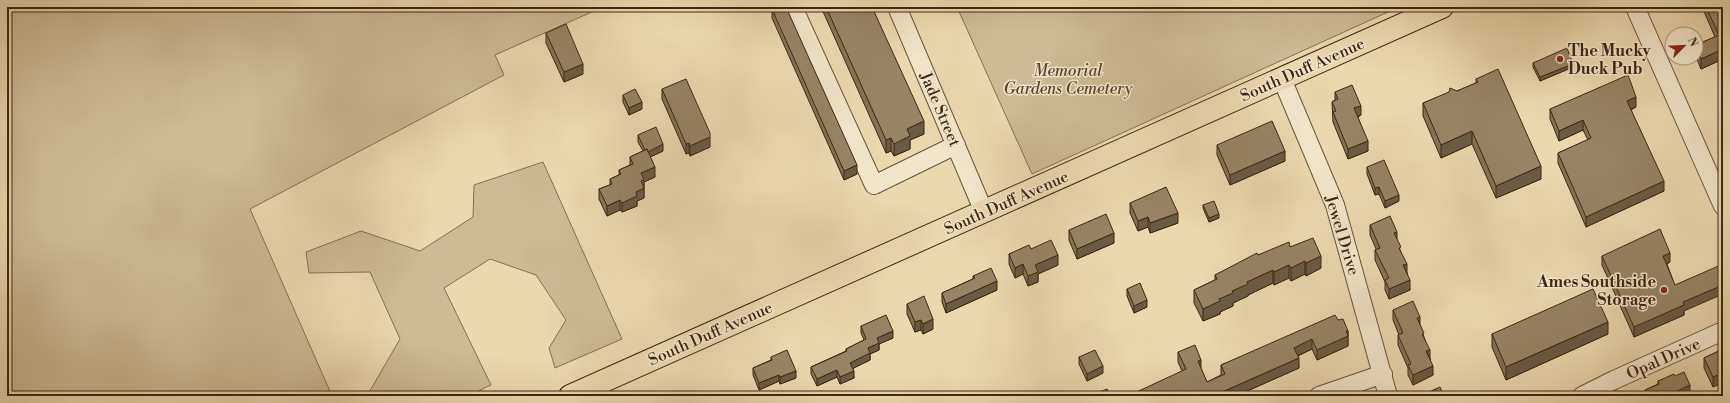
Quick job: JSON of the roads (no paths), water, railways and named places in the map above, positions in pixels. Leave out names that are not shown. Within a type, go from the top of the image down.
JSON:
[{"type":"main road","name":"South Duff Avenue","points":[[582,394],[1442,7]]},
{"type":"street","points":[[793,7],[874,185],[956,145]]},
{"type":"street","name":"Jade Street","points":[[897,7],[984,212]]},
{"type":"street","points":[[1634,7],[1723,206]]},
{"type":"street","name":"Jewel Drive","points":[[1282,78],[1335,205],[1388,396]]},
{"type":"street","name":"Opal Drive","points":[[1582,396],[1601,392],[1723,332]]},
{"type":"street","points":[[1318,396],[1383,374]]},
{"type":"place","name":"The Mucky Duck Pub","points":[[1560,59]]},
{"type":"place","name":"Ames Southside Storage","points":[[1664,290]]},
{"type":"park label","name":"Memorial Gardens Cemetery","points":[[1068,79]]}]
